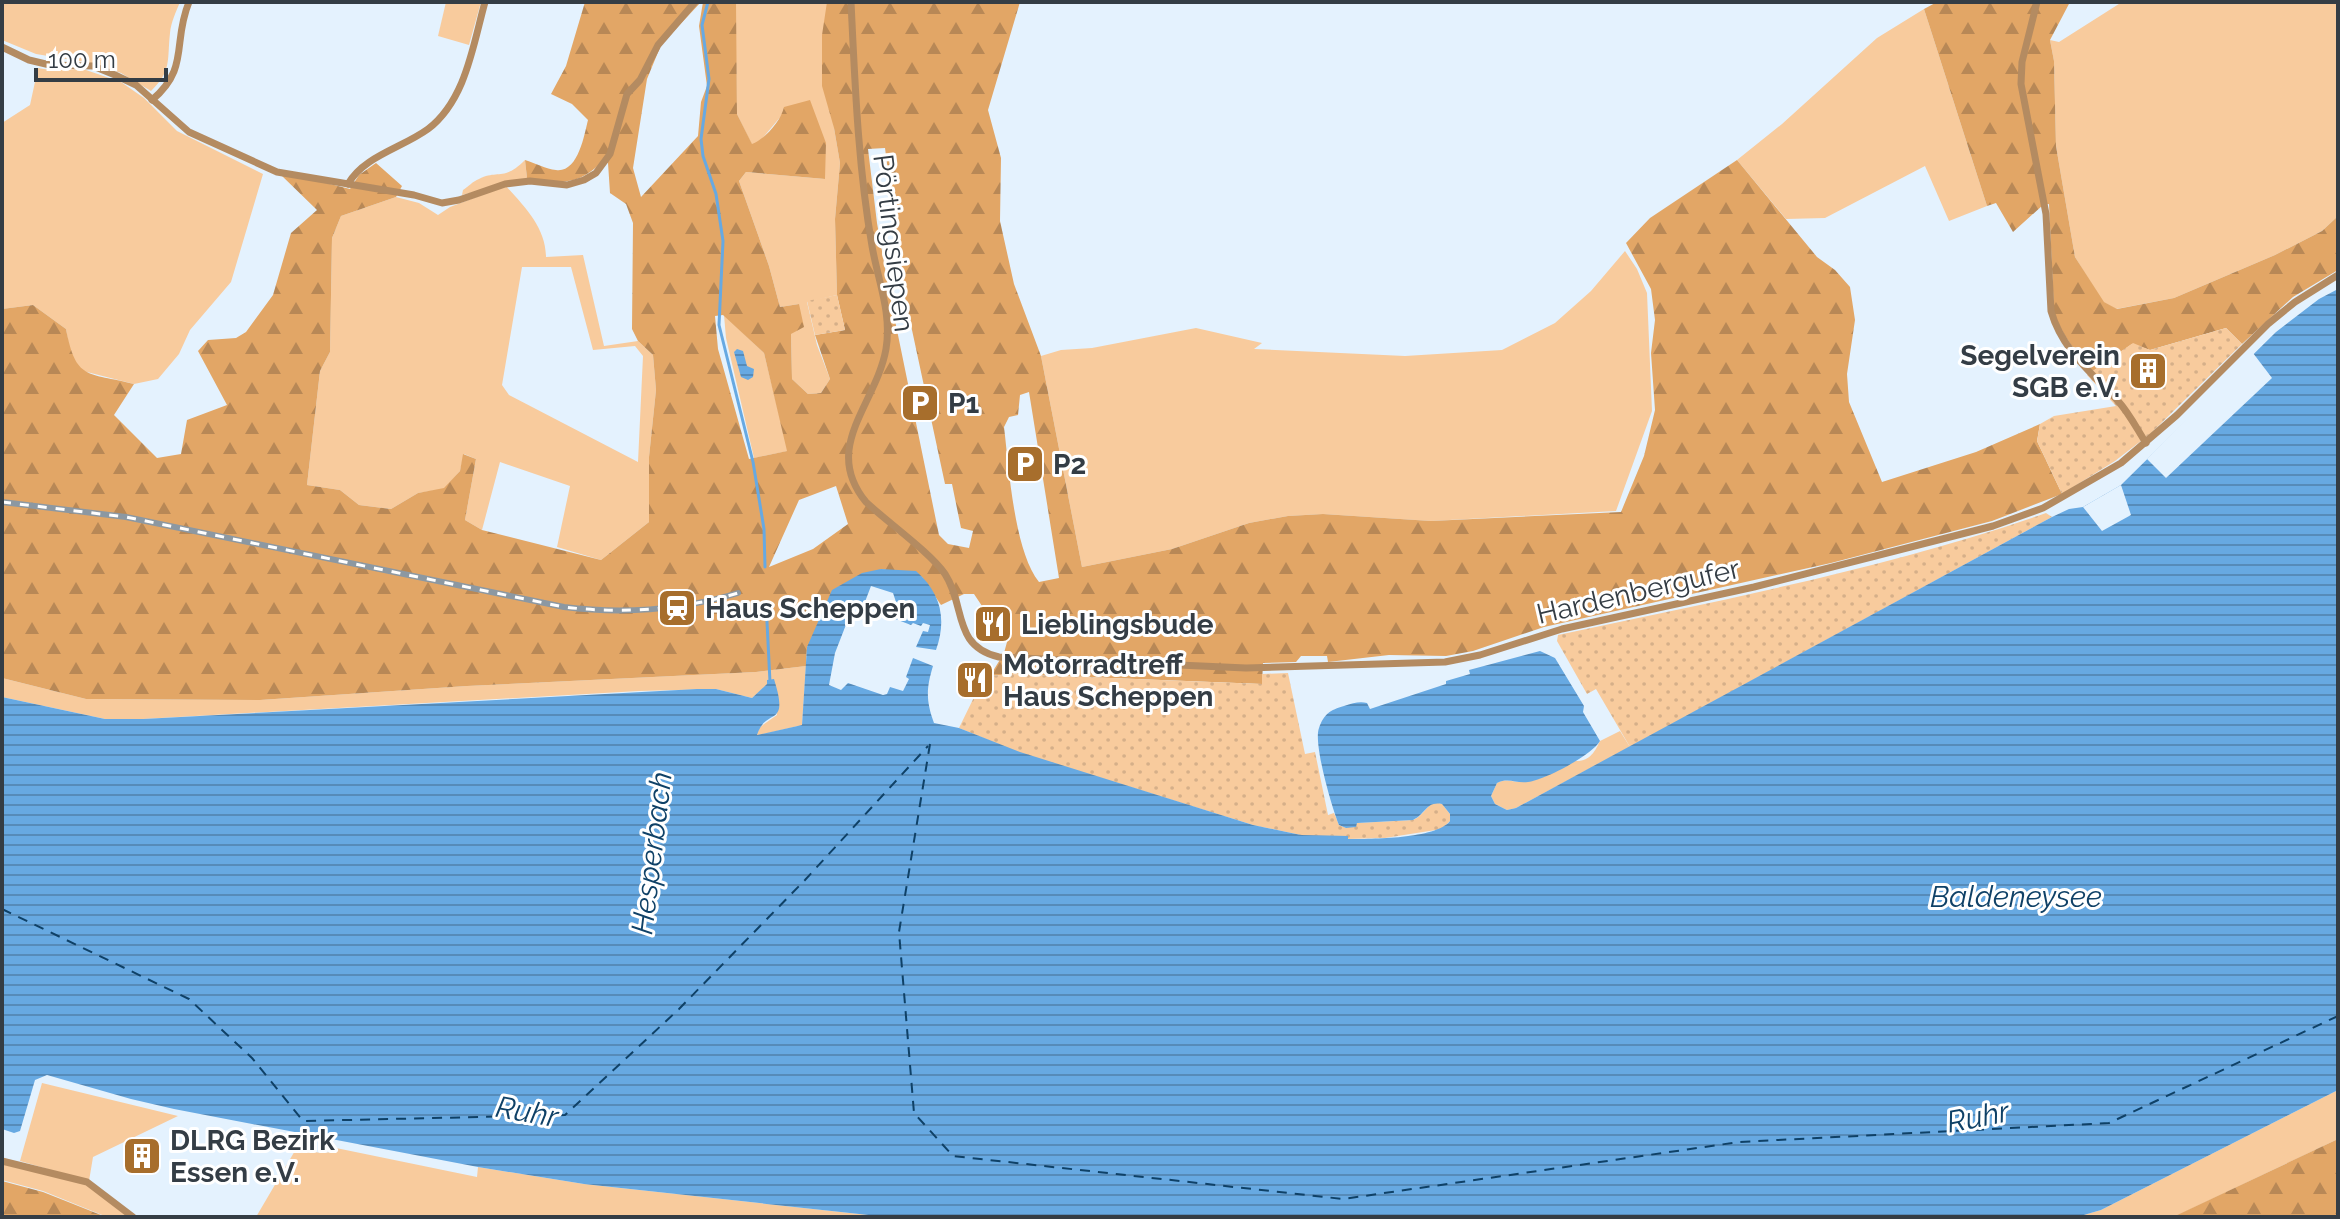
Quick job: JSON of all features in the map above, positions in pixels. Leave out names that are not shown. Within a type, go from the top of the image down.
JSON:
[{"type":"street","points":[[152,100],[167,87],[174,75],[180,30],[189,2]]},
{"type":"street","points":[[348,184],[361,168],[427,129],[443,116],[464,75],[485,2]]},
{"type":"street","points":[[2,47],[29,60],[50,65],[93,66],[136,85],[189,132],[277,172],[414,195],[442,203],[505,184],[530,181],[567,185],[596,173],[610,154],[627,94],[640,80],[658,45],[695,2]]},
{"type":"street","name":"Pörtingsiepen","points":[[851,2],[858,128],[872,248],[885,302],[887,330],[880,372],[854,427],[848,448],[848,466],[856,491],[919,549]]},
{"type":"street","points":[[2037,2],[2025,48],[2021,84],[2046,214],[2051,311],[2069,349],[2121,404],[2146,443]]},
{"type":"street","name":"Hardenbergufer","points":[[919,549],[944,573],[971,643],[982,652],[999,657],[1246,668],[1445,662],[1480,655],[1547,632],[1754,587],[1993,526],[2043,508],[2084,487],[2146,443],[2268,324],[2295,302],[2338,275]]},
{"type":"street","points":[[2,1161],[87,1182],[133,1217]]},
{"type":"shaded area","points":[[2,2],[180,2],[171,29],[165,71],[151,91],[121,73],[91,63],[36,54],[2,40]]},
{"type":"shaded area","points":[[446,2],[481,2],[469,45],[438,36]]},
{"type":"shaded area","points":[[735,2],[827,2],[834,128],[840,163],[835,219],[837,295],[807,302],[817,345],[830,379],[821,393],[808,394],[792,379],[791,334],[799,304],[780,307],[739,181],[746,172],[825,179],[782,115],[760,141],[752,145],[737,114]]},
{"type":"shaded area","points":[[2122,2],[2338,2],[2338,216],[2322,231],[2275,255],[2174,298],[2116,309],[2103,302],[2075,257],[2056,146],[2054,61],[2050,40],[2059,42]]},
{"type":"shaded area","points":[[1924,9],[1987,206],[1949,221],[1925,166],[1825,218],[1786,219],[1737,160],[1782,124],[1877,38]]},
{"type":"shaded area","points":[[38,68],[83,69],[121,82],[144,98],[177,131],[263,174],[231,282],[190,330],[179,354],[158,379],[134,384],[83,371],[71,358],[66,329],[33,305],[2,309],[2,123],[30,105]]},
{"type":"shaded area","points":[[525,160],[527,178],[462,195],[463,190],[477,180],[511,171]]},
{"type":"shaded area","points":[[506,186],[538,227],[546,257],[583,255],[604,346],[638,341],[653,355],[656,390],[649,457],[649,522],[601,560],[557,547],[570,486],[500,462],[482,530],[465,520],[476,459],[464,454],[460,471],[444,489],[418,493],[391,509],[359,505],[340,490],[307,485],[320,371],[330,352],[332,238],[341,216],[396,197],[419,203],[438,215],[450,207]],"holes":[[[522,267],[571,267],[593,350],[635,346],[643,356],[638,462],[509,395],[502,385]]]},
{"type":"shaded area","points":[[1625,251],[1647,293],[1652,411],[1616,511],[1431,521],[1323,514],[1288,516],[1249,523],[1172,549],[1082,567],[1041,356],[1196,328],[1262,343],[1254,349],[1405,356],[1502,350],[1555,323],[1591,291]]},
{"type":"shaded area","points":[[837,295],[845,330],[815,335],[807,301]]},
{"type":"shaded area","points":[[724,315],[764,353],[788,451],[754,458],[726,338]]},
{"type":"shaded area","points":[[2226,328],[2242,344],[2150,434],[2115,461],[2062,494],[2037,441],[2040,424],[2054,416],[2116,406],[2087,375],[2133,343],[2150,350]]},
{"type":"shaded area","points":[[2046,513],[2052,517],[1630,747],[1596,689],[1587,694],[1557,641],[1558,635],[1865,567]]},
{"type":"shaded area","points":[[806,666],[802,725],[756,736],[760,727],[777,715],[768,684],[752,698],[716,689],[639,691],[143,719],[105,719],[2,697],[2,678],[86,699],[260,700],[756,672]]},
{"type":"shaded area","points":[[1288,673],[1305,754],[1315,752],[1328,815],[1334,813],[1339,825],[1346,828],[1357,823],[1413,820],[1435,802],[1442,804],[1450,814],[1450,821],[1442,829],[1385,838],[1301,835],[1253,825],[1020,753],[959,728],[979,687],[983,689],[990,676],[1011,674],[1262,684],[1262,674]]},
{"type":"shaded area","points":[[1620,731],[1630,747],[1516,808],[1507,810],[1495,804],[1491,796],[1497,783],[1535,780],[1575,761],[1585,760],[1600,741]]},
{"type":"shaded area","points":[[42,1083],[178,1116],[93,1157],[89,1181],[20,1161]]},
{"type":"shaded area","points":[[2338,1090],[2338,1139],[2174,1217],[2077,1217],[2101,1210]]},
{"type":"shaded area","points":[[336,1148],[477,1177],[478,1167],[584,1184],[887,1217],[256,1217],[296,1149],[321,1153],[334,1152]]},
{"type":"shaded area","points":[[2,1164],[85,1184],[130,1217],[107,1217],[43,1191],[2,1180]]},
{"type":"green space","points":[[585,2],[701,2],[661,45],[647,79],[633,168],[641,197],[698,136],[701,102],[707,86],[699,26],[703,2],[736,2],[737,114],[752,144],[772,129],[784,107],[810,100],[826,143],[825,179],[746,172],[739,181],[780,307],[799,304],[804,327],[791,334],[792,379],[808,394],[821,393],[830,379],[815,335],[845,330],[837,295],[835,219],[840,163],[822,86],[822,35],[827,2],[1020,2],[988,110],[1001,158],[1000,221],[1014,284],[1041,356],[1082,567],[1172,549],[1249,523],[1288,516],[1323,514],[1431,521],[1621,512],[1644,456],[1655,410],[1651,353],[1655,320],[1651,289],[1626,243],[1650,218],[1737,160],[1817,257],[1835,270],[1850,287],[1855,320],[1847,374],[1849,402],[1882,482],[1976,452],[2040,424],[2037,441],[2062,494],[1992,521],[1831,563],[1544,627],[1473,651],[1446,656],[1389,655],[1328,662],[1327,656],[1301,656],[1296,662],[1263,663],[1262,684],[1011,674],[990,676],[1004,653],[1010,631],[988,615],[974,594],[964,594],[941,605],[922,577],[881,569],[807,647],[806,666],[756,672],[260,700],[86,699],[2,678],[2,309],[33,305],[66,329],[74,358],[86,372],[134,384],[114,415],[157,458],[181,454],[187,420],[227,405],[198,351],[208,340],[236,338],[246,332],[273,295],[291,233],[317,210],[281,175],[350,189],[359,175],[376,163],[402,186],[396,197],[341,216],[332,238],[330,352],[320,371],[307,485],[340,490],[359,505],[391,509],[418,493],[444,488],[460,471],[463,454],[476,459],[465,520],[482,530],[601,560],[649,522],[649,457],[656,390],[653,355],[638,341],[632,329],[633,223],[626,204],[610,193],[608,163],[604,160],[577,179],[550,181],[527,178],[525,160],[556,170],[564,169],[575,160],[582,144],[588,120],[572,104],[551,94],[566,66]],"holes":[[[885,148],[903,288],[945,484],[952,484],[961,528],[973,531],[969,548],[948,544],[939,535],[890,296],[868,149]],[[723,315],[764,353],[787,451],[749,459],[718,349],[715,316]],[[1029,392],[1059,578],[1039,582],[1018,530],[1004,427],[1009,417],[1018,415],[1020,395]],[[836,486],[848,524],[813,549],[769,567],[799,500]]]},
{"type":"green space","points":[[1937,2],[2070,2],[2050,40],[2054,61],[2056,146],[2075,257],[2104,302],[2117,309],[2174,298],[2275,255],[2322,231],[2338,216],[2338,270],[2293,297],[2242,344],[2226,328],[2150,350],[2132,344],[2093,371],[2065,336],[2054,312],[2049,204],[2043,205],[2013,232],[1996,203],[1987,206],[1924,9]]},
{"type":"green space","points":[[2338,1139],[2338,1217],[2173,1217]]},
{"type":"green space","points":[[2,1181],[43,1192],[106,1217],[2,1217]]},
{"type":"water","name":"Baldeneysee","points":[[2338,289],[2338,1090],[2101,1210],[2077,1217],[887,1217],[584,1184],[478,1167],[174,1109],[47,1075],[35,1080],[20,1131],[14,1133],[2,1129],[2,697],[105,719],[143,719],[697,689],[716,689],[752,698],[767,684],[767,680],[774,679],[778,711],[761,726],[757,735],[802,725],[807,647],[832,590],[862,573],[881,569],[916,571],[931,588],[940,607],[941,628],[936,650],[916,647],[923,631],[928,632],[930,625],[911,625],[890,617],[896,602],[893,593],[871,586],[863,607],[854,604],[835,653],[829,685],[841,690],[848,683],[883,695],[890,687],[903,691],[913,658],[933,666],[928,695],[934,723],[959,728],[1020,752],[1253,825],[1301,835],[1348,836],[1348,839],[1418,835],[1443,827],[1450,821],[1450,814],[1442,804],[1429,806],[1413,820],[1357,823],[1356,827],[1346,828],[1339,825],[1319,747],[1319,728],[1328,713],[1359,702],[1367,703],[1370,709],[1446,684],[1446,681],[1470,674],[1469,670],[1540,651],[1555,658],[1584,706],[1583,712],[1600,741],[1578,760],[1545,777],[1528,782],[1497,783],[1491,796],[1495,804],[1507,810],[1516,808],[2052,517],[2083,507],[2121,485],[2276,332],[2319,299]]},
{"type":"water","points":[[737,349],[743,351],[747,366],[754,369],[753,377],[748,380],[741,377],[734,352]]},
{"type":"pier","points":[[2253,353],[2272,378],[2166,478],[2147,459]]},
{"type":"pier","points":[[2121,485],[2131,515],[2102,531],[2083,507]]},
{"type":"waterway","name":"Hesperbach","points":[[708,2],[702,25],[709,79],[701,139],[703,156],[716,194],[723,241],[719,325],[753,462],[764,529],[765,567]]},
{"type":"waterway","name":"Hesperbach","points":[[766,602],[770,682]]},
{"type":"ferry route","points":[[930,744],[899,932],[914,1113],[953,1156],[1343,1199],[1739,1142],[2109,1123],[2338,1016]]},
{"type":"ferry route","points":[[2,909],[189,999],[252,1058],[303,1121],[565,1115],[679,1009],[805,880],[928,746]]},
{"type":"railway","points":[[2,502],[126,517],[564,607],[652,609],[738,593]]},
{"type":"place","name":"Segelverein SGB e.V.","points":[[2148,371]]},
{"type":"place","name":"P1","points":[[920,403]]},
{"type":"place","name":"P2","points":[[1025,464]]},
{"type":"place","name":"Haus Scheppen","points":[[677,608]]},
{"type":"place","name":"Lieblingsbude","points":[[993,624]]},
{"type":"place","name":"Motorradtreff Haus Scheppen","points":[[975,680]]},
{"type":"place","name":"DLRG Bezirk Essen e.V.","points":[[142,1156]]},
{"type":"water label","name":"Ruhr","points":[[527,1112]]},
{"type":"water label","name":"Ruhr","points":[[1978,1117]]}]
